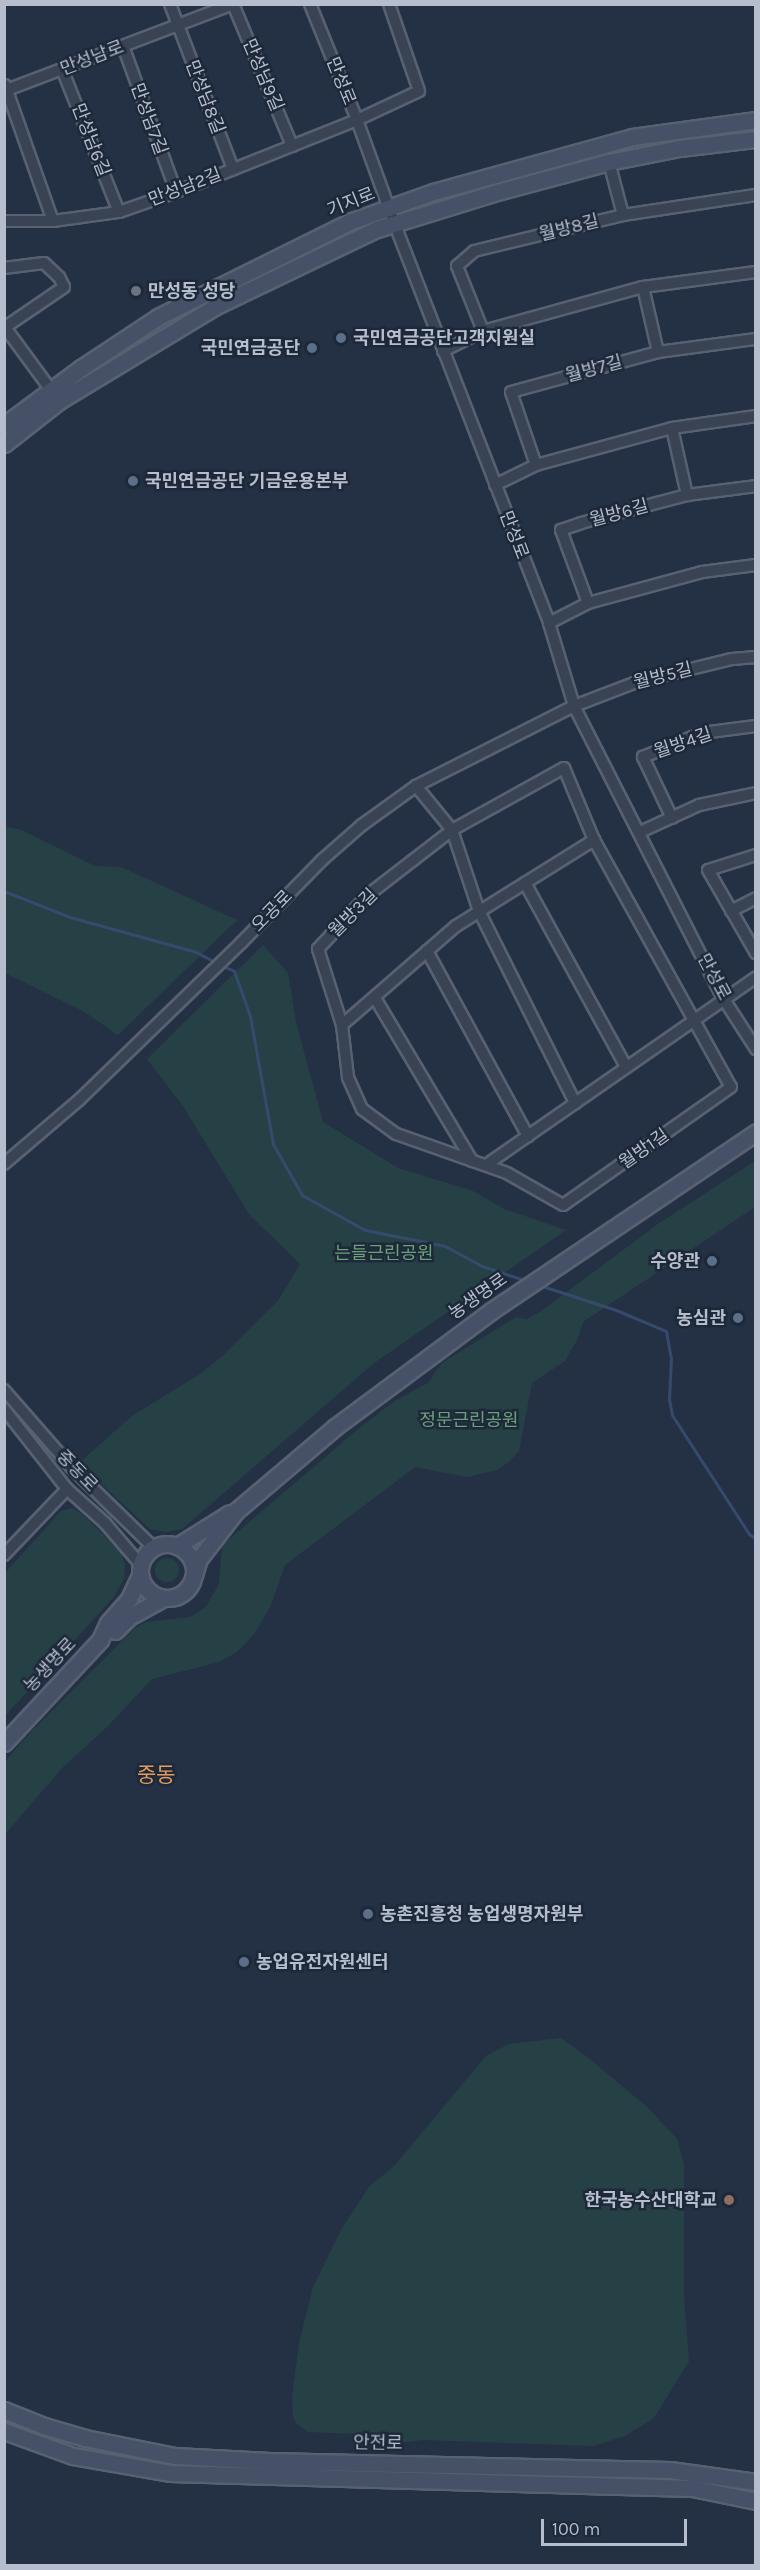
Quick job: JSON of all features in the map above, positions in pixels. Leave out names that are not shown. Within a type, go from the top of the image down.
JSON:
[{"type":"street","points":[[170,4],[178,25]]},
{"type":"street","name":"만성남로","points":[[53,221],[5,89],[233,4]]},
{"type":"street","name":"만성남9길","points":[[233,4],[292,146]]},
{"type":"street","name":"만성로","points":[[310,4],[357,120],[388,207],[549,623],[574,706],[723,998],[756,1049]]},
{"type":"street","name":"만성남2길","points":[[4,221],[53,221],[119,212],[176,192],[357,120],[419,91],[389,4]]},
{"type":"street","name":"만성남8길","points":[[178,25],[233,169]]},
{"type":"street","name":"만성남7길","points":[[123,46],[176,192]]},
{"type":"street","name":"만성남6길","points":[[62,69],[119,212]]},
{"type":"street","name":"기지로","points":[[4,444],[55,396],[158,317],[349,222],[388,207],[632,137],[756,120]]},
{"type":"street","name":"기지로","points":[[4,425],[216,306],[377,229],[497,192],[609,162],[680,148],[756,139]]},
{"type":"street","points":[[609,162],[623,215]]},
{"type":"street","name":"월방8길","points":[[483,331],[457,266],[474,251],[623,215],[756,195]]},
{"type":"street","points":[[4,268],[44,263],[59,277],[64,287],[5,327],[55,396]]},
{"type":"street","points":[[443,351],[483,331],[643,287],[756,272]]},
{"type":"street","points":[[643,287],[658,352]]},
{"type":"street","name":"월방7길","points":[[536,465],[511,392],[658,352],[756,339]]},
{"type":"street","points":[[495,485],[536,465],[672,428],[756,416]]},
{"type":"street","points":[[672,428],[687,495]]},
{"type":"street","name":"월방6길","points":[[588,603],[561,530],[687,495],[756,486]]},
{"type":"street","points":[[549,623],[588,603],[702,572],[756,565]]},
{"type":"street","name":"월방5길","points":[[574,706],[634,683],[732,659],[756,657]]},
{"type":"street","name":"오공로","points":[[4,1164],[79,1100],[241,943],[322,860],[362,825],[416,786],[574,706]]},
{"type":"street","name":"월방4길","points":[[672,818],[643,757],[702,733],[756,726]]},
{"type":"street","name":"월방3길","points":[[362,1109],[348,1077],[342,1024],[318,950],[368,894],[452,830],[564,768],[594,840],[642,925]]},
{"type":"street","points":[[416,786],[452,830],[479,911],[575,1103]]},
{"type":"street","points":[[640,832],[699,805],[756,792]]},
{"type":"street","points":[[342,1024],[456,926],[594,840]]},
{"type":"street","points":[[756,855],[708,870],[756,953]]},
{"type":"street","points":[[525,882],[626,1067]]},
{"type":"street","points":[[731,910],[756,898]]},
{"type":"street","name":"월방1길","points":[[362,1109],[396,1134],[507,1173],[563,1205],[731,1087],[642,925]]},
{"type":"street","points":[[427,951],[528,1136]]},
{"type":"street","points":[[486,1166],[756,977]]},
{"type":"street","points":[[375,998],[472,1161]]},
{"type":"street","name":"농생명로","points":[[236,1510],[335,1427],[491,1311],[756,1132]]},
{"type":"street","name":"중동로","points":[[4,1390],[72,1468],[154,1548]]},
{"type":"street","name":"중동로","points":[[4,1409],[67,1489],[105,1523],[141,1570]]},
{"type":"street","points":[[4,1555],[67,1489]]},
{"type":"street","points":[[177,1546],[236,1510]]},
{"type":"street","points":[[100,1640],[147,1604],[163,1598],[180,1596],[187,1590],[199,1560],[236,1510]]},
{"type":"street","points":[[100,1640],[108,1623],[129,1599],[141,1570],[154,1548],[161,1545],[177,1546],[191,1557],[194,1575]]},
{"type":"street","points":[[141,1570],[144,1585],[154,1595],[163,1598]]},
{"type":"street","name":"농생명로","points":[[4,1743],[100,1640]]},
{"type":"street","name":"안전로","points":[[4,2409],[44,2426],[85,2438],[176,2456],[270,2461],[670,2470],[756,2482]]},
{"type":"street","points":[[4,2432],[73,2456],[170,2473],[692,2488],[756,2500]]},
{"type":"green space","points":[[4,827],[19,829],[95,866],[121,867],[237,920],[118,1035],[83,1011],[5,973]]},
{"type":"green space","name":"는들근린공원","points":[[263,945],[288,973],[296,1022],[323,1122],[398,1168],[473,1191],[504,1209],[566,1230],[374,1363],[182,1529],[166,1532],[150,1529],[79,1463],[132,1416],[200,1374],[225,1354],[278,1301],[300,1264],[249,1214],[183,1106],[147,1059]]},
{"type":"green space","name":"정문근린공원","points":[[755,1161],[755,1207],[583,1322],[577,1340],[565,1361],[532,1383],[519,1451],[509,1462],[497,1470],[467,1477],[415,1467],[285,1565],[270,1607],[255,1633],[237,1652],[219,1662],[152,1679],[108,1726],[64,1766],[5,1834],[5,1762],[26,1737],[135,1628],[146,1622],[190,1617],[206,1607],[219,1584],[222,1547],[227,1541],[357,1430],[396,1400],[428,1383],[442,1363],[516,1317],[527,1319],[540,1312],[658,1224]]},
{"type":"green space","points":[[71,1508],[81,1513],[120,1550],[125,1565],[124,1578],[114,1597],[5,1716],[5,1573],[61,1511]]},
{"type":"green space","points":[[167,1558],[172,1559],[178,1565],[178,1575],[172,1581],[167,1582],[162,1581],[156,1575],[155,1570],[156,1565],[162,1559]]},
{"type":"green space","points":[[561,2038],[647,2107],[677,2139],[684,2165],[684,2296],[689,2361],[654,2418],[625,2436],[593,2446],[424,2440],[396,2443],[358,2434],[308,2432],[296,2423],[293,2416],[292,2397],[299,2343],[313,2287],[341,2230],[369,2187],[395,2165],[487,2055],[509,2044]]},
{"type":"waterway","points":[[4,891],[70,917],[196,952],[217,963]]},
{"type":"waterway","points":[[223,966],[234,971],[250,1016],[273,1144],[302,1195],[365,1230],[445,1246],[482,1266],[527,1281]]},
{"type":"waterway","points":[[539,1285],[616,1310],[666,1331],[671,1358],[669,1399],[672,1415],[749,1534],[756,1539]]},
{"type":"place","name":"만성동 성당","points":[[136,291]]},
{"type":"place","name":"국민연금공단고객지원실","points":[[341,338]]},
{"type":"place","name":"국민연금공단","points":[[312,348]]},
{"type":"place","name":"국민연금공단 기금운용본부","points":[[133,481]]},
{"type":"place","name":"수양관","points":[[712,1261]]},
{"type":"place","name":"농심관","points":[[738,1318]]},
{"type":"place","name":"농촌진흥청 농업생명자원부","points":[[368,1914]]},
{"type":"place","name":"농업유전자원센터","points":[[244,1962]]},
{"type":"place","name":"한국농수산대학교","points":[[729,2200]]},
{"type":"district","name":"중동","points":[[156,1775]]}]
